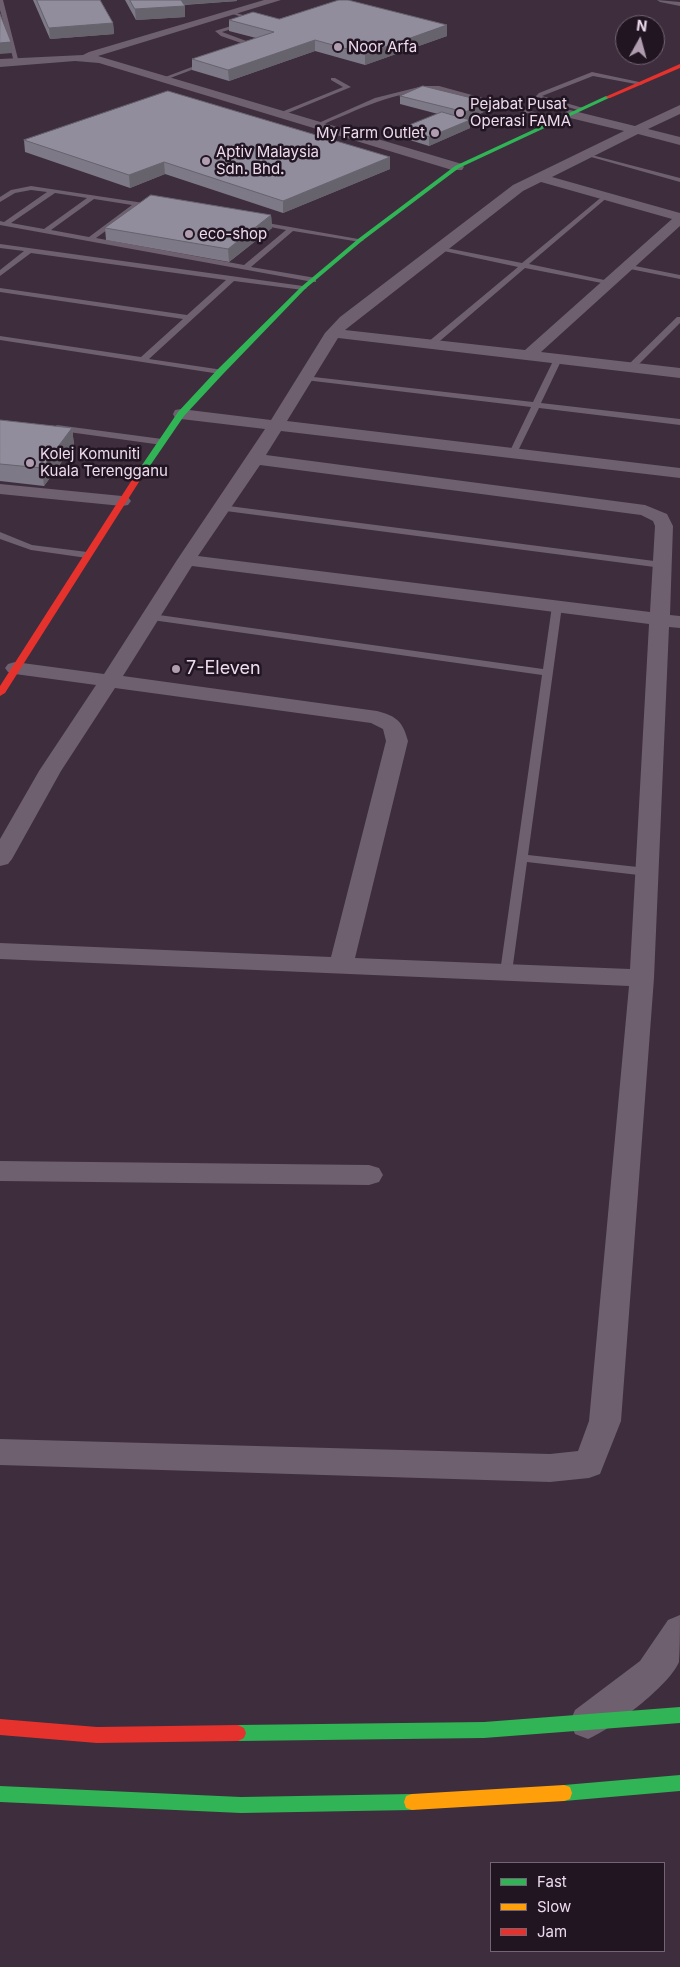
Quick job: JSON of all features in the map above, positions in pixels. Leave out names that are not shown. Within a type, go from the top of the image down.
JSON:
[{"type":"street","points":[[87,58],[93,54],[276,0]]},
{"type":"street","points":[[0,63],[87,58],[457,166]]},
{"type":"street","points":[[0,693],[122,501],[181,414],[303,288],[360,240],[457,166],[557,119],[680,66]]},
{"type":"street","points":[[0,859],[50,771],[152,617],[186,560],[265,441],[333,333],[345,320],[518,188],[680,109]]},
{"type":"street","points":[[575,112],[680,141]]},
{"type":"street","points":[[539,177],[680,218]]},
{"type":"street","points":[[528,355],[680,218]]},
{"type":"street","points":[[333,333],[680,373]]},
{"type":"street","points":[[0,1452],[550,1468],[589,1464],[605,1421],[642,978],[647,872],[670,621],[662,565],[664,526],[660,518],[645,510],[265,441],[181,414]]},
{"type":"street","points":[[265,441],[513,454],[680,473]]},
{"type":"street","points":[[0,489],[122,501]]},
{"type":"street","points":[[186,560],[670,621]]},
{"type":"street","points":[[15,668],[378,717],[393,726],[397,741],[341,965]]},
{"type":"street","points":[[0,951],[642,978]]},
{"type":"street","points":[[0,1171],[369,1175]]},
{"type":"street","points":[[586,1724],[652,1673],[680,1631]]},
{"type":"street","points":[[0,1727],[97,1735],[484,1730],[680,1716]]},
{"type":"street","points":[[0,1794],[124,1801],[320,1804],[533,1796],[680,1783]]},
{"type":"lane","points":[[0,0],[17,62]]},
{"type":"lane","points":[[660,0],[680,4]]},
{"type":"lane","points":[[235,13],[260,21],[218,31],[223,35],[246,43],[247,48],[238,52]]},
{"type":"lane","points":[[163,79],[219,59]]},
{"type":"lane","points":[[575,112],[538,97],[541,94],[592,74],[641,83]]},
{"type":"lane","points":[[281,114],[348,87],[334,80]]},
{"type":"lane","points":[[317,125],[405,90],[426,88],[439,88],[557,119]]},
{"type":"lane","points":[[586,154],[680,180]]},
{"type":"lane","points":[[0,200],[13,191],[22,188],[54,190],[168,208]]},
{"type":"lane","points":[[3,224],[54,190]]},
{"type":"lane","points":[[44,232],[94,196]]},
{"type":"lane","points":[[431,344],[606,196]]},
{"type":"lane","points":[[89,240],[139,203]]},
{"type":"lane","points":[[244,220],[360,240]]},
{"type":"lane","points":[[3,224],[313,280]]},
{"type":"lane","points":[[246,268],[291,228]]},
{"type":"lane","points":[[0,246],[303,288]]},
{"type":"lane","points":[[439,248],[609,283]]},
{"type":"lane","points":[[0,274],[30,250]]},
{"type":"lane","points":[[628,266],[680,277]]},
{"type":"lane","points":[[143,360],[232,278]]},
{"type":"lane","points":[[0,290],[189,318]]},
{"type":"lane","points":[[632,367],[680,320]]},
{"type":"lane","points":[[0,338],[220,372]]},
{"type":"lane","points":[[513,454],[558,359]]},
{"type":"lane","points":[[304,378],[680,422]]},
{"type":"lane","points":[[48,427],[162,442]]},
{"type":"lane","points":[[221,508],[662,565]]},
{"type":"lane","points":[[0,535],[21,545],[52,552],[87,555]]},
{"type":"lane","points":[[506,972],[557,606]]},
{"type":"lane","points":[[152,617],[548,673]]},
{"type":"lane","points":[[522,858],[647,872]]},
{"type":"building","points":[[37,0],[100,0],[113,23],[49,28]]},
{"type":"building","points":[[130,0],[181,0],[185,6],[135,9]]},
{"type":"building","name":"Noor Arfa","points":[[339,0],[348,0],[447,25],[365,54],[315,40],[228,70],[192,59],[274,32],[229,20],[253,12],[279,19]]},
{"type":"building","points":[[0,14],[11,42],[0,43]]},
{"type":"building","points":[[423,86],[488,102],[465,112],[400,96]]},
{"type":"building","name":"Aptiv Malaysia Sdn. Bhd.","points":[[168,91],[390,157],[283,201],[164,162],[129,175],[24,140]]},
{"type":"building","points":[[442,112],[470,120],[429,137],[400,129]]},
{"type":"building","name":"eco-shop","points":[[151,195],[271,215],[228,249],[105,228]]},
{"type":"building","points":[[0,420],[72,428],[42,468],[0,464]]},
{"type":"traffic: fast","points":[[140,474],[181,414],[220,372],[303,288],[360,240],[457,167],[608,97]]},
{"type":"traffic: fast","points":[[238,1733],[484,1730],[680,1715]]},
{"type":"traffic: fast","points":[[564,1793],[680,1783]]},
{"type":"traffic: fast","points":[[0,1794],[241,1805],[412,1802]]},
{"type":"traffic: slow","points":[[412,1802],[564,1793]]},
{"type":"traffic: jam","points":[[608,97],[680,66]]},
{"type":"traffic: jam","points":[[0,693],[140,474]]},
{"type":"traffic: jam","points":[[0,1727],[97,1735],[238,1733]]},
{"type":"place","name":"Noor Arfa","points":[[338,47]]},
{"type":"place","name":"Pejabat Pusat Operasi FAMA","points":[[460,113]]},
{"type":"place","name":"My Farm Outlet","points":[[435,133]]},
{"type":"place","name":"Aptiv Malaysia Sdn. Bhd.","points":[[206,161]]},
{"type":"place","name":"eco-shop","points":[[189,234]]},
{"type":"place","name":"Kolej Komuniti Kuala Terengganu","points":[[30,463]]},
{"type":"place","name":"7-Eleven","points":[[176,669]]}]
